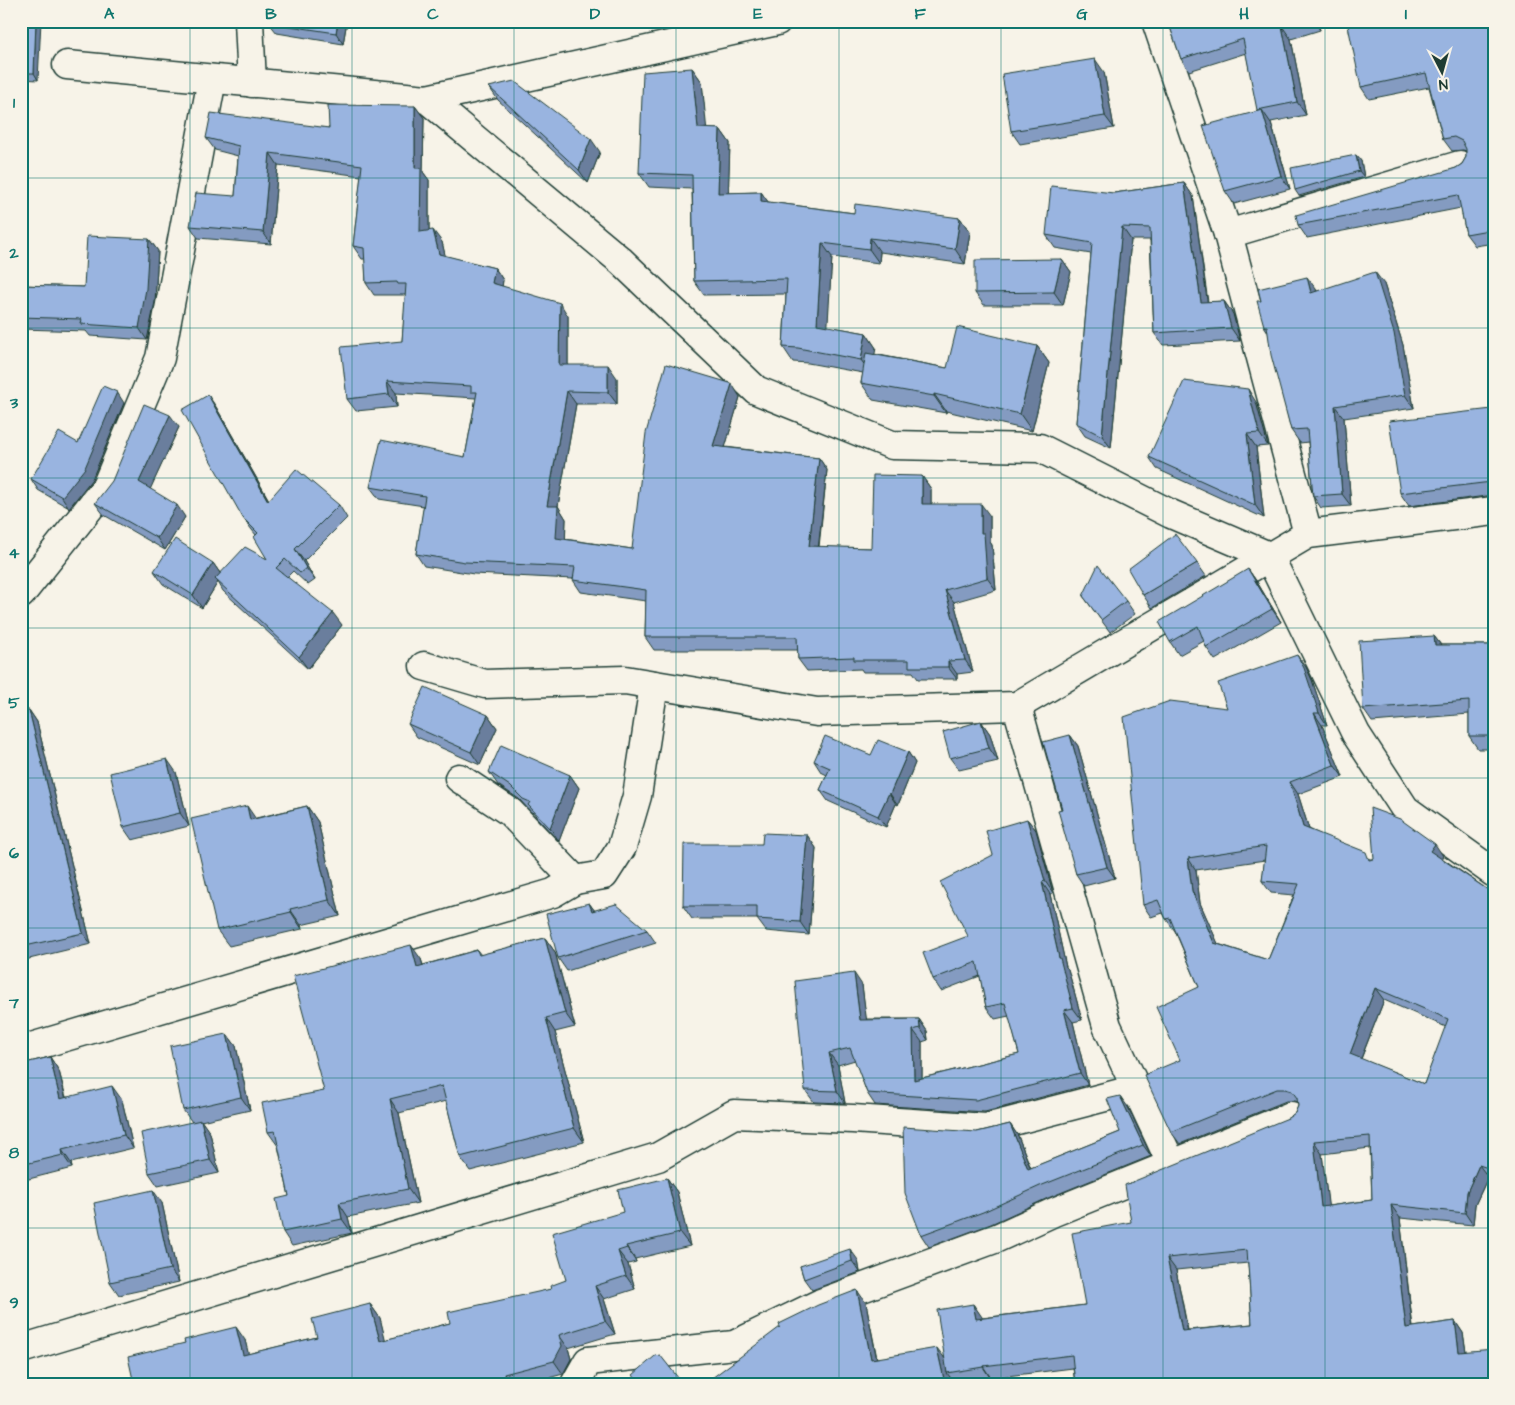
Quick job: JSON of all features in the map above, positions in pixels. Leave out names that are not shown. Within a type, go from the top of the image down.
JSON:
[{"type":"street","points":[[249,21],[252,83]]},
{"type":"street","points":[[67,65],[427,100],[777,21]]},
{"type":"street","points":[[1156,21],[1228,234],[1308,534]]},
{"type":"street","points":[[21,594],[106,486],[160,358],[212,79]]},
{"type":"street","points":[[427,100],[621,261],[756,390],[892,445],[1040,448],[1172,514],[1270,556],[1356,734],[1405,809],[1494,874]]},
{"type":"street","points":[[1228,234],[1460,166]]},
{"type":"street","points":[[424,666],[485,684],[625,680],[817,712],[1017,706],[1308,534],[1494,512]]},
{"type":"street","points":[[21,1050],[553,894],[575,880],[604,875],[622,847],[637,796],[654,684]]},
{"type":"street","points":[[1017,706],[1107,1026],[1172,1165]]},
{"type":"street","points":[[459,778],[510,812],[575,880]]},
{"type":"street","points":[[21,1349],[658,1157],[734,1114],[853,1119],[986,1128],[1136,1089]]},
{"type":"street","points":[[575,1384],[588,1362],[734,1345],[821,1303],[997,1238],[1054,1212],[1291,1116]]},
{"type":"building","points":[[21,21],[36,21],[34,73],[21,73]]},
{"type":"building","points":[[270,21],[338,21],[336,33],[269,23]]},
{"type":"building","points":[[1168,21],[1299,21],[1282,26],[1297,102],[1257,110],[1243,39],[1181,59]]},
{"type":"building","points":[[1371,21],[1494,21],[1494,229],[1466,234],[1458,195],[1298,225],[1296,215],[1456,168],[1462,164],[1466,157],[1466,149],[1462,141],[1454,137],[1443,139],[1426,73],[1361,87],[1348,26]]},
{"type":"building","points":[[1095,59],[1105,116],[1011,131],[1002,74]]},
{"type":"building","points":[[692,68],[698,128],[720,129],[718,193],[761,192],[761,201],[854,213],[855,204],[960,218],[955,249],[870,238],[869,249],[822,243],[817,324],[866,333],[861,360],[783,347],[787,279],[694,281],[692,175],[639,173],[643,72]]},
{"type":"building","points":[[514,81],[591,139],[579,170],[489,87]]},
{"type":"building","points":[[328,105],[415,106],[415,168],[421,168],[420,232],[433,230],[439,254],[495,268],[492,283],[560,303],[559,365],[608,365],[608,392],[567,391],[547,506],[558,506],[556,538],[632,549],[646,433],[666,364],[730,383],[732,384],[713,446],[819,458],[809,546],[871,548],[873,475],[922,476],[922,504],[981,504],[981,533],[984,533],[987,578],[945,590],[965,660],[948,661],[948,667],[909,667],[909,660],[854,660],[854,657],[798,659],[797,637],[645,637],[646,590],[573,580],[575,567],[465,562],[416,554],[425,496],[370,487],[381,440],[465,457],[477,392],[471,392],[471,386],[387,381],[389,394],[347,399],[341,347],[402,341],[406,284],[398,284],[397,282],[366,283],[364,248],[353,246],[362,165],[270,153],[263,232],[190,226],[196,193],[235,196],[239,146],[206,138],[211,113],[329,128]]},
{"type":"building","points":[[1262,110],[1281,176],[1225,191],[1203,126]]},
{"type":"building","points":[[1356,155],[1359,171],[1295,190],[1291,168]]},
{"type":"building","points":[[1184,183],[1201,302],[1224,301],[1231,328],[1154,333],[1150,228],[1122,227],[1102,436],[1076,423],[1092,243],[1046,235],[1051,186],[1114,193]]},
{"type":"building","points":[[87,236],[149,239],[146,289],[139,328],[81,324],[82,319],[21,317],[21,285],[84,287]]},
{"type":"building","points":[[1062,259],[1054,292],[975,293],[975,260]]},
{"type":"building","points":[[1375,272],[1394,333],[1405,395],[1335,406],[1342,494],[1313,496],[1307,429],[1291,430],[1271,355],[1267,326],[1264,326],[1257,301],[1261,301],[1258,289],[1307,277],[1311,293]]},
{"type":"building","points":[[957,327],[1037,346],[1020,414],[934,394],[934,396],[861,383],[866,353],[947,368]]},
{"type":"building","points":[[1184,381],[1248,389],[1259,433],[1247,434],[1255,505],[1149,457]]},
{"type":"building","points":[[103,386],[117,392],[85,468],[62,497],[31,479],[59,432],[78,443]]},
{"type":"building","points":[[208,395],[268,501],[296,469],[339,505],[295,549],[306,568],[300,573],[285,559],[276,568],[333,613],[299,657],[215,579],[245,547],[267,559],[254,537],[258,533],[243,518],[182,410]]},
{"type":"building","points":[[144,404],[170,415],[139,482],[177,505],[157,538],[95,503],[112,481]]},
{"type":"building","points":[[1492,409],[1494,424],[1494,482],[1400,493],[1389,421]]},
{"type":"building","points":[[1175,534],[1197,563],[1143,595],[1128,569]]},
{"type":"building","points":[[175,539],[213,563],[193,595],[154,571]]},
{"type":"building","points":[[1098,565],[1126,601],[1101,620],[1083,596]]},
{"type":"building","points":[[1248,569],[1272,609],[1206,647],[1198,626],[1170,642],[1159,622]]},
{"type":"building","points":[[1434,636],[1435,645],[1494,645],[1494,736],[1469,736],[1469,701],[1363,709],[1359,641]]},
{"type":"building","points":[[1297,655],[1304,668],[1319,713],[1314,713],[1334,765],[1290,782],[1303,827],[1366,852],[1369,860],[1374,859],[1370,808],[1400,819],[1435,844],[1430,851],[1494,894],[1494,1170],[1479,1165],[1467,1192],[1465,1213],[1391,1205],[1406,1328],[1455,1321],[1459,1352],[1494,1349],[1494,1384],[1359,1384],[1358,1382],[1340,1384],[1075,1384],[1072,1355],[983,1366],[947,1373],[937,1310],[973,1304],[976,1319],[1085,1305],[1072,1233],[1131,1222],[1125,1185],[1288,1118],[1295,1113],[1298,1106],[1297,1098],[1292,1091],[1277,1089],[1171,1132],[1144,1075],[1180,1060],[1156,1007],[1199,987],[1170,918],[1166,919],[1158,900],[1143,905],[1124,717],[1170,701],[1227,708],[1218,683]],"holes":[[[1266,846],[1262,881],[1299,884],[1268,960],[1214,943],[1192,891],[1188,858]],[[1375,988],[1448,1019],[1424,1084],[1350,1054]],[[1370,1136],[1372,1200],[1321,1207],[1314,1141]],[[1247,1250],[1252,1324],[1182,1331],[1167,1258]]]},
{"type":"building","points":[[425,687],[488,715],[471,752],[408,724]]},
{"type":"building","points":[[29,710],[83,933],[21,947],[21,712]]},
{"type":"building","points":[[981,721],[989,748],[950,758],[943,732]]},
{"type":"building","points":[[1070,735],[1107,867],[1076,874],[1058,810],[1062,809],[1043,742]]},
{"type":"building","points":[[825,736],[871,755],[878,740],[908,752],[890,794],[878,816],[820,790],[830,768],[814,761]]},
{"type":"building","points":[[501,745],[570,775],[550,828],[528,805],[530,802],[523,799],[510,786],[489,772]]},
{"type":"building","points":[[167,759],[180,813],[123,827],[110,773]]},
{"type":"building","points":[[247,806],[250,820],[307,806],[329,900],[290,909],[291,912],[217,930],[191,819]]},
{"type":"building","points":[[1027,819],[1045,881],[1042,882],[1059,958],[1073,1008],[1064,1010],[1080,1073],[976,1100],[867,1093],[850,1048],[829,1053],[837,1091],[805,1090],[795,981],[854,973],[860,1020],[919,1019],[920,1028],[913,1030],[914,1080],[1019,1054],[1005,1003],[986,1007],[977,962],[933,979],[923,953],[968,936],[940,882],[993,855],[986,831]]},
{"type":"building","points":[[763,833],[807,835],[800,922],[757,919],[757,906],[683,906],[684,844],[762,844]]},
{"type":"building","points":[[589,903],[592,911],[616,904],[647,930],[558,958],[546,914]]},
{"type":"building","points":[[545,938],[565,1013],[546,1018],[574,1128],[460,1157],[442,1086],[390,1099],[408,1189],[339,1203],[342,1219],[283,1232],[276,1199],[289,1196],[275,1131],[268,1132],[262,1103],[324,1091],[293,976],[411,945],[417,967],[477,950],[479,955]]},
{"type":"building","points":[[227,1034],[241,1097],[183,1110],[170,1046]]},
{"type":"building","points":[[50,1057],[60,1099],[112,1086],[124,1135],[62,1150],[63,1155],[21,1165],[21,1064]]},
{"type":"building","points":[[1120,1096],[1143,1145],[1040,1186],[983,1212],[921,1235],[905,1193],[903,1127],[977,1132],[1010,1124],[1028,1169],[1120,1132],[1107,1099]]},
{"type":"building","points":[[201,1120],[210,1160],[149,1173],[141,1133]]},
{"type":"building","points":[[667,1178],[680,1233],[626,1246],[627,1248],[618,1251],[626,1276],[595,1286],[605,1321],[559,1335],[562,1346],[554,1361],[504,1374],[506,1384],[409,1384],[405,1378],[382,1384],[134,1384],[128,1357],[185,1343],[184,1340],[236,1327],[243,1355],[317,1337],[312,1319],[370,1304],[380,1341],[450,1323],[448,1312],[551,1289],[550,1286],[566,1280],[552,1233],[623,1212],[618,1190]]},
{"type":"building","points":[[153,1190],[170,1269],[110,1282],[94,1203]]},
{"type":"building","points":[[850,1249],[852,1261],[804,1279],[800,1266]]},
{"type":"building","points":[[857,1290],[871,1359],[937,1348],[945,1384],[704,1384],[780,1327],[779,1324],[818,1305]]},
{"type":"building","points":[[660,1355],[683,1384],[639,1384],[633,1375],[655,1356]]}]
